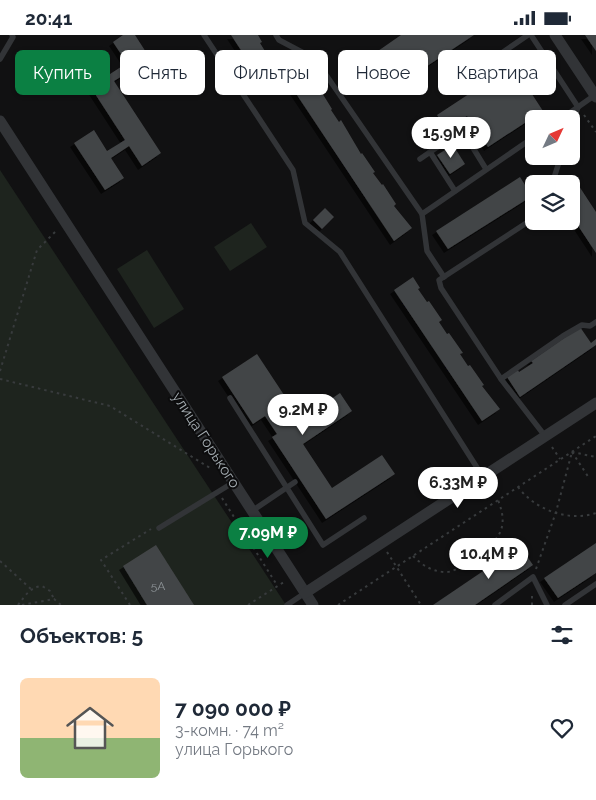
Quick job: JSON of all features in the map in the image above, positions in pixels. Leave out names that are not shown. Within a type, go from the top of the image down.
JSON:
[{"type":"street","points":[[555,35],[596,96]]},
{"type":"street","name":"улица Горького","points":[[0,121],[313,605]]},
{"type":"street","points":[[305,593],[596,403]]},
{"type":"lane","points":[[0,59],[13,37],[12,35]]},
{"type":"lane","points":[[204,35],[292,170],[305,223],[340,252],[484,477]]},
{"type":"lane","points":[[276,35],[279,40],[314,59],[422,214],[427,251],[444,277]]},
{"type":"lane","points":[[507,50],[530,35],[578,107]]},
{"type":"lane","points":[[574,110],[596,96]]},
{"type":"lane","points":[[420,159],[462,130],[486,169]]},
{"type":"lane","points":[[422,214],[525,143]]},
{"type":"lane","points":[[430,152],[455,191]]},
{"type":"lane","points":[[525,224],[439,280],[441,288],[501,379],[545,436]]},
{"type":"lane","points":[[501,379],[563,336],[582,325],[590,326],[596,322]]},
{"type":"lane","points":[[230,398],[323,545],[364,518]]},
{"type":"lane","points":[[159,526],[234,482]]},
{"type":"lane","points":[[252,511],[295,482]]},
{"type":"lane","points":[[495,605],[533,577],[547,605]]},
{"type":"lane","points":[[564,605],[596,584]]},
{"type":"lane","points":[[287,605],[305,593]]},
{"type":"path","points":[[578,107],[596,132]]},
{"type":"path","points":[[0,371],[37,250],[65,221]]},
{"type":"path","points":[[0,379],[110,407],[217,472]]},
{"type":"path","points":[[545,436],[560,459]]},
{"type":"path","points":[[339,604],[596,436]]},
{"type":"path","points":[[572,451],[596,457]]},
{"type":"path","points":[[572,451],[589,478]]},
{"type":"path","points":[[532,605],[533,577],[556,512],[572,451]]},
{"type":"path","points":[[518,487],[527,497],[542,508],[569,515],[580,516],[596,513]]},
{"type":"path","points":[[218,492],[278,586]]},
{"type":"path","points":[[413,556],[431,570],[445,572],[455,570],[497,539],[502,529],[503,518],[498,500]]},
{"type":"path","points":[[129,604],[101,560],[159,526]]},
{"type":"path","points":[[381,543],[421,605]]},
{"type":"path","points":[[0,561],[31,589]]},
{"type":"path","points":[[248,605],[294,575]]},
{"type":"path","points":[[18,605],[31,589],[42,585],[50,591],[54,599],[61,605]]},
{"type":"path","points":[[22,605],[54,599]]},
{"type":"path","points":[[339,604],[345,605]]},
{"type":"shaded area","points":[[0,170],[286,605],[0,605]]},
{"type":"shaded area","points":[[251,223],[267,247],[230,271],[214,247]]},
{"type":"shaded area","points":[[147,250],[184,309],[154,328],[117,269]]},
{"type":"building","points":[[123,35],[135,35],[145,50],[120,50],[120,52],[113,42]]},
{"type":"building","points":[[231,35],[258,35],[264,50],[241,50]]},
{"type":"building","points":[[401,35],[474,35],[451,50],[438,50],[438,59],[428,65],[428,50],[379,50]]},
{"type":"building","points":[[585,35],[596,35],[596,51]]},
{"type":"building","points":[[120,68],[120,77],[114,81],[120,90],[120,95],[123,95],[161,153],[142,166],[129,146],[111,158],[124,178],[105,190],[74,143],[94,130],[107,151],[125,140],[96,95],[110,95],[110,74]]},
{"type":"building","points":[[297,95],[323,95],[339,122],[341,120],[361,154],[375,172],[373,173],[396,204],[394,206],[412,228],[394,241]]},
{"type":"building","points":[[467,95],[533,95],[542,110],[525,110],[525,123],[488,147],[467,116],[446,129],[437,115]]},
{"type":"building","points":[[453,145],[465,164],[450,174],[437,155]]},
{"type":"building","points":[[520,177],[525,185],[525,200],[448,249],[436,231]]},
{"type":"building","points":[[580,188],[596,212],[596,253],[580,229]]},
{"type":"building","points":[[325,208],[334,217],[322,229],[313,220]]},
{"type":"building","points":[[413,277],[420,288],[418,289],[442,320],[439,322],[463,353],[460,354],[468,366],[470,365],[484,385],[482,386],[500,409],[482,421],[394,290]]},
{"type":"building","points":[[580,327],[591,343],[596,339],[596,345],[520,397],[507,377],[533,363],[531,361]]},
{"type":"building","points":[[257,354],[288,401],[278,407],[291,426],[340,393],[352,411],[303,444],[332,488],[382,455],[395,474],[326,519],[272,437],[277,434],[265,416],[253,424],[222,377]]},
{"type":"building","points":[[596,543],[596,573],[558,598],[544,578]]},
{"type":"building","points":[[156,545],[194,605],[147,605],[123,566]]},
{"type":"building","points":[[520,546],[533,565],[475,605],[433,605]]}]
